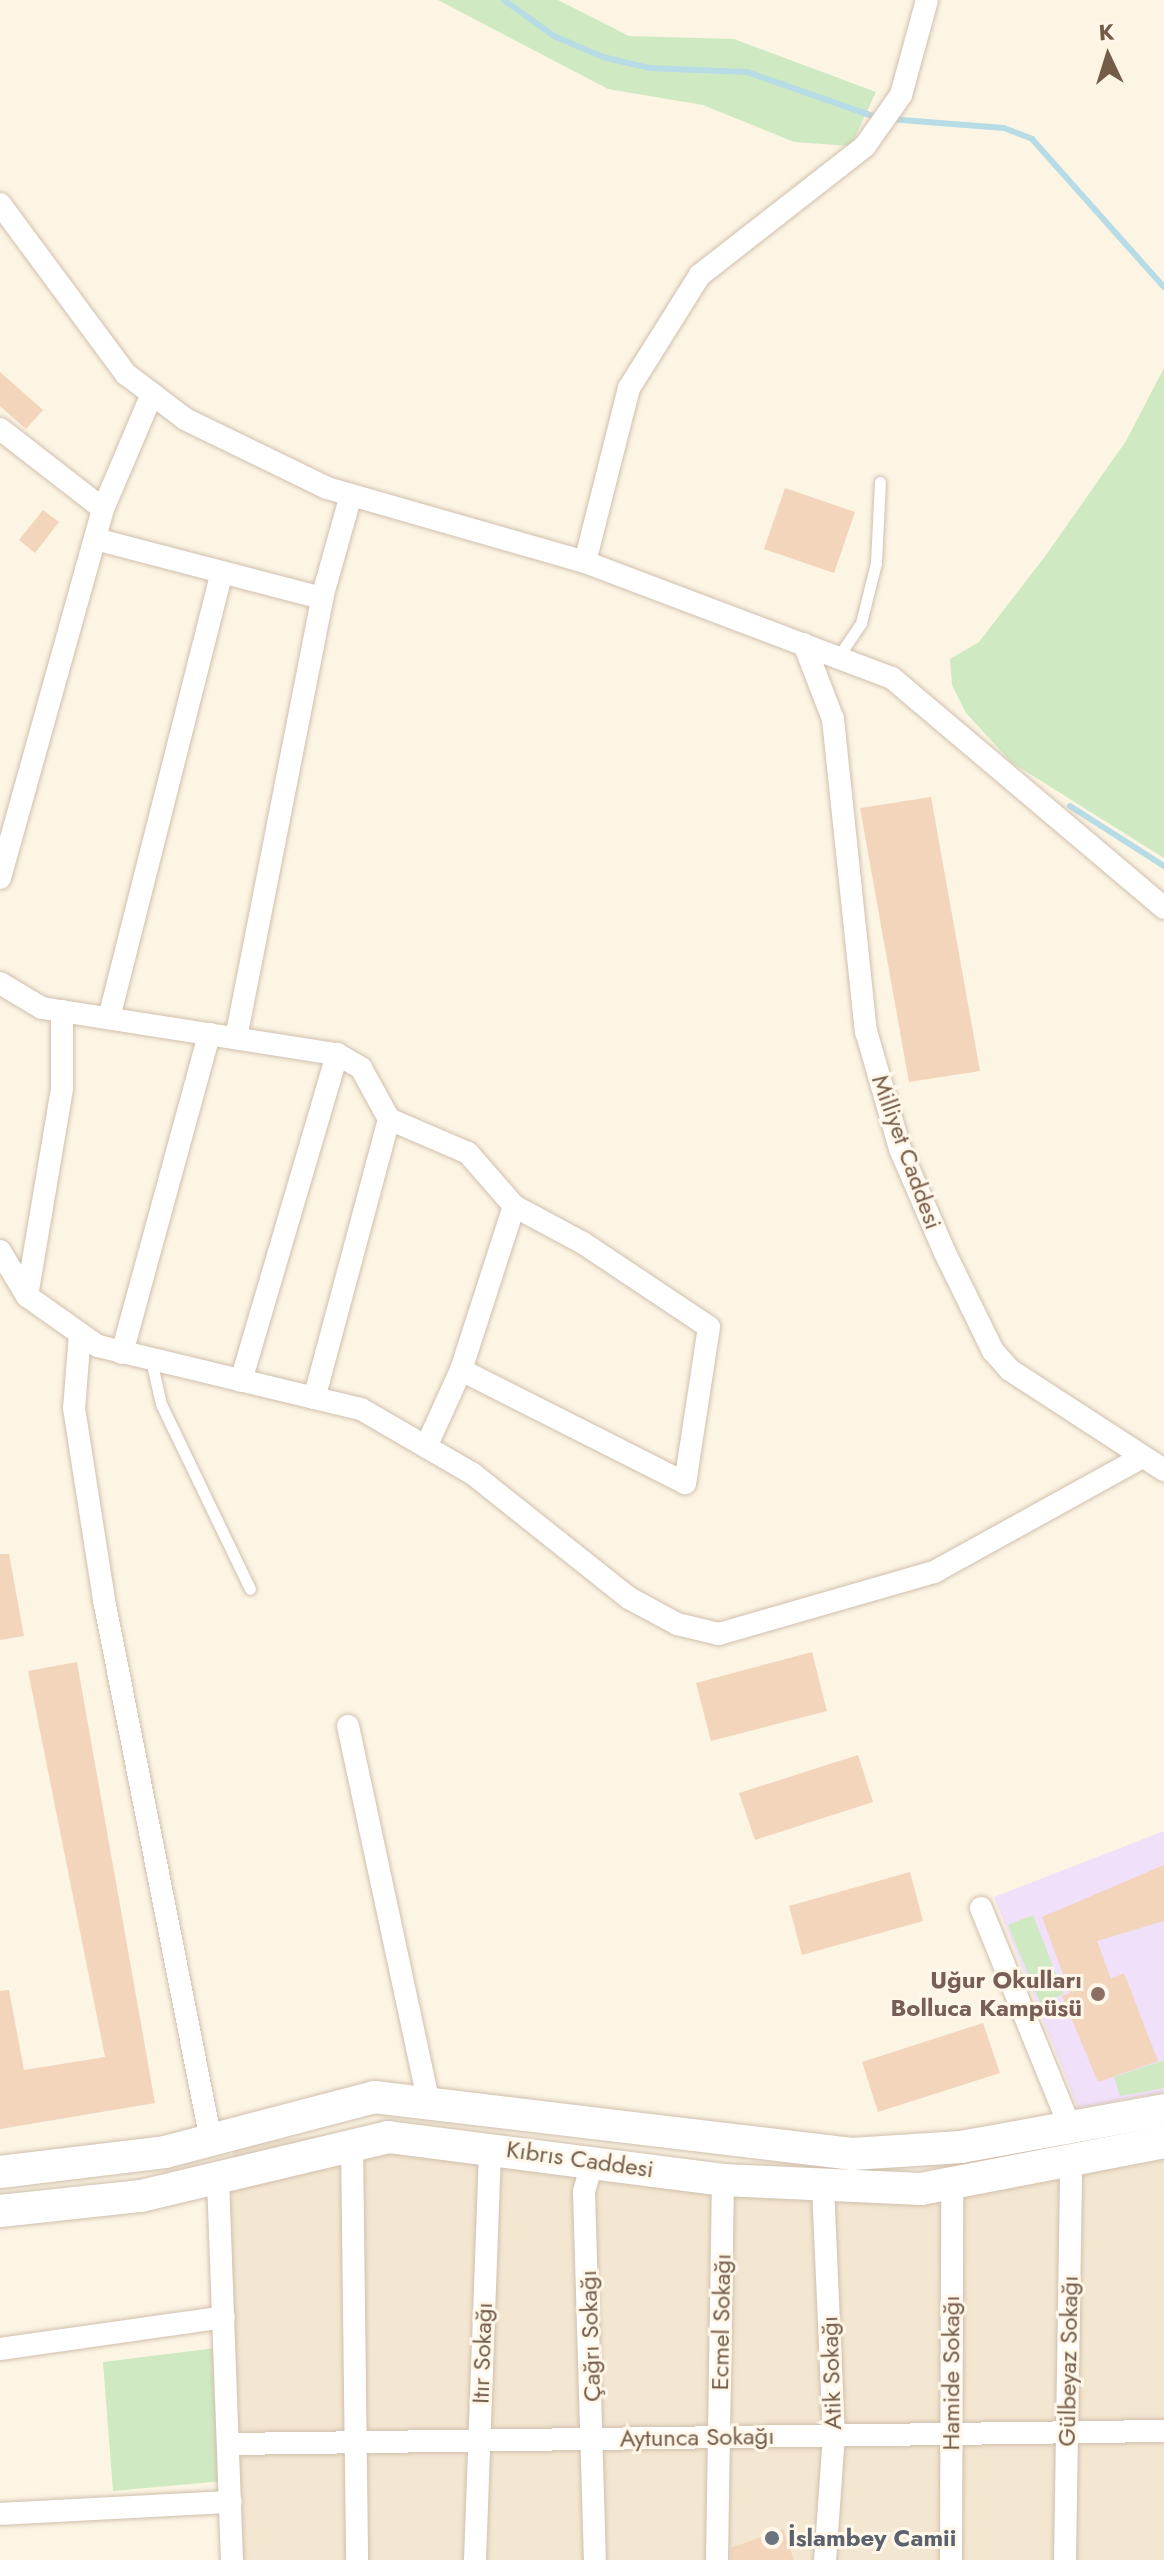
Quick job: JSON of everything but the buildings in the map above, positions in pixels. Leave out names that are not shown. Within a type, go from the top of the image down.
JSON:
[{"type":"main road","points":[[0,2172],[211,2141],[336,2103],[428,2098],[852,2154],[910,2153],[1164,2110]]},
{"type":"main road","name":"Kıbrıs Caddesi","points":[[0,2211],[129,2198],[218,2179],[352,2143],[414,2136],[723,2180],[823,2186],[952,2187],[1164,2142]]},
{"type":"street","points":[[585,562],[629,388],[700,275],[865,146],[901,95],[927,0]]},
{"type":"street","points":[[0,204],[126,374],[185,419],[351,495],[585,562],[892,678],[1164,908]]},
{"type":"street","points":[[0,878],[103,509],[152,394]]},
{"type":"street","points":[[0,429],[103,509]]},
{"type":"street","points":[[236,1038],[322,598],[351,495]]},
{"type":"street","points":[[95,539],[322,598]]},
{"type":"street","points":[[109,1018],[222,572]]},
{"type":"street","name":"Milliyet Caddesi","points":[[804,644],[833,719],[854,970],[900,1149],[993,1351],[1031,1388],[1164,1470]]},
{"type":"street","points":[[0,983],[62,1011],[337,1054],[361,1068],[389,1119],[468,1153],[514,1206],[709,1327],[685,1483],[461,1370]]},
{"type":"street","points":[[27,1296],[62,1088],[62,1011]]},
{"type":"street","points":[[122,1353],[209,1034]]},
{"type":"street","points":[[241,1381],[337,1054]]},
{"type":"street","points":[[314,1398],[389,1119]]},
{"type":"street","points":[[426,1447],[461,1370],[514,1206]]},
{"type":"street","points":[[0,1251],[27,1296],[80,1334],[122,1353],[361,1409],[473,1474],[629,1598],[677,1624],[719,1634],[934,1572],[1142,1457]]},
{"type":"street","points":[[80,1334],[74,1408],[104,1600],[211,2141]]},
{"type":"street","points":[[348,1726],[428,2098]]},
{"type":"street","points":[[981,1908],[1070,2127]]},
{"type":"street","points":[[352,2143],[358,2442],[357,2560]]},
{"type":"street","name":"Itır Sokağı","points":[[475,2560],[490,2147]]},
{"type":"street","name":"Çağrı Sokağı","points":[[593,2160],[584,2192],[595,2439],[595,2560]]},
{"type":"street","name":"Gülbeyaz Sokağı","points":[[1065,2560],[1071,2162]]},
{"type":"street","points":[[218,2179],[232,2560]]},
{"type":"street","name":"Ecmel Sokağı","points":[[717,2560],[723,2180]]},
{"type":"street","name":"Atik Sokağı","points":[[823,2186],[834,2435],[825,2560]]},
{"type":"street","name":"Hamide Sokağı","points":[[951,2560],[952,2187]]},
{"type":"street","points":[[0,2349],[224,2317]]},
{"type":"street","name":"Aytunca Sokağı","points":[[230,2444],[1164,2431]]},
{"type":"street","points":[[0,2514],[231,2502]]},
{"type":"lane","points":[[838,657],[861,623],[876,563],[880,482]]},
{"type":"lane","points":[[151,1360],[161,1404],[250,1589]]},
{"type":"shaded area","name":"Uğur Okulları Bolluca Kampüsü","points":[[1164,1831],[1164,2092],[1078,2108],[994,1897]]},
{"type":"shaded area","points":[[346,2133],[952,2187],[1164,2136],[1164,2560],[232,2560],[224,2317],[234,2144]]},
{"type":"green space","points":[[438,0],[558,0],[629,36],[734,39],[876,92],[851,146],[794,142],[703,105],[608,89]]},
{"type":"green space","points":[[1164,368],[1164,858],[1011,762],[966,713],[952,685],[950,659],[979,642],[1046,555],[1126,441]]},
{"type":"green space","points":[[1033,1915],[1064,1994],[1040,2003],[1008,1925]]},
{"type":"green space","points":[[1164,2060],[1164,2088],[1120,2096],[1114,2077]]},
{"type":"green space","points":[[216,2348],[224,2481],[113,2491],[103,2362]]},
{"type":"waterway","points":[[504,0],[554,36],[603,57],[649,68],[747,72],[878,118]]},
{"type":"waterway","points":[[889,119],[1004,128],[1032,139],[1164,287]]},
{"type":"waterway","points":[[1070,806],[1164,866]]},
{"type":"place","name":"Uğur Okulları Bolluca Kampüsü","points":[[1098,1994]]},
{"type":"place","name":"İslambey Camii","points":[[772,2538]]}]
